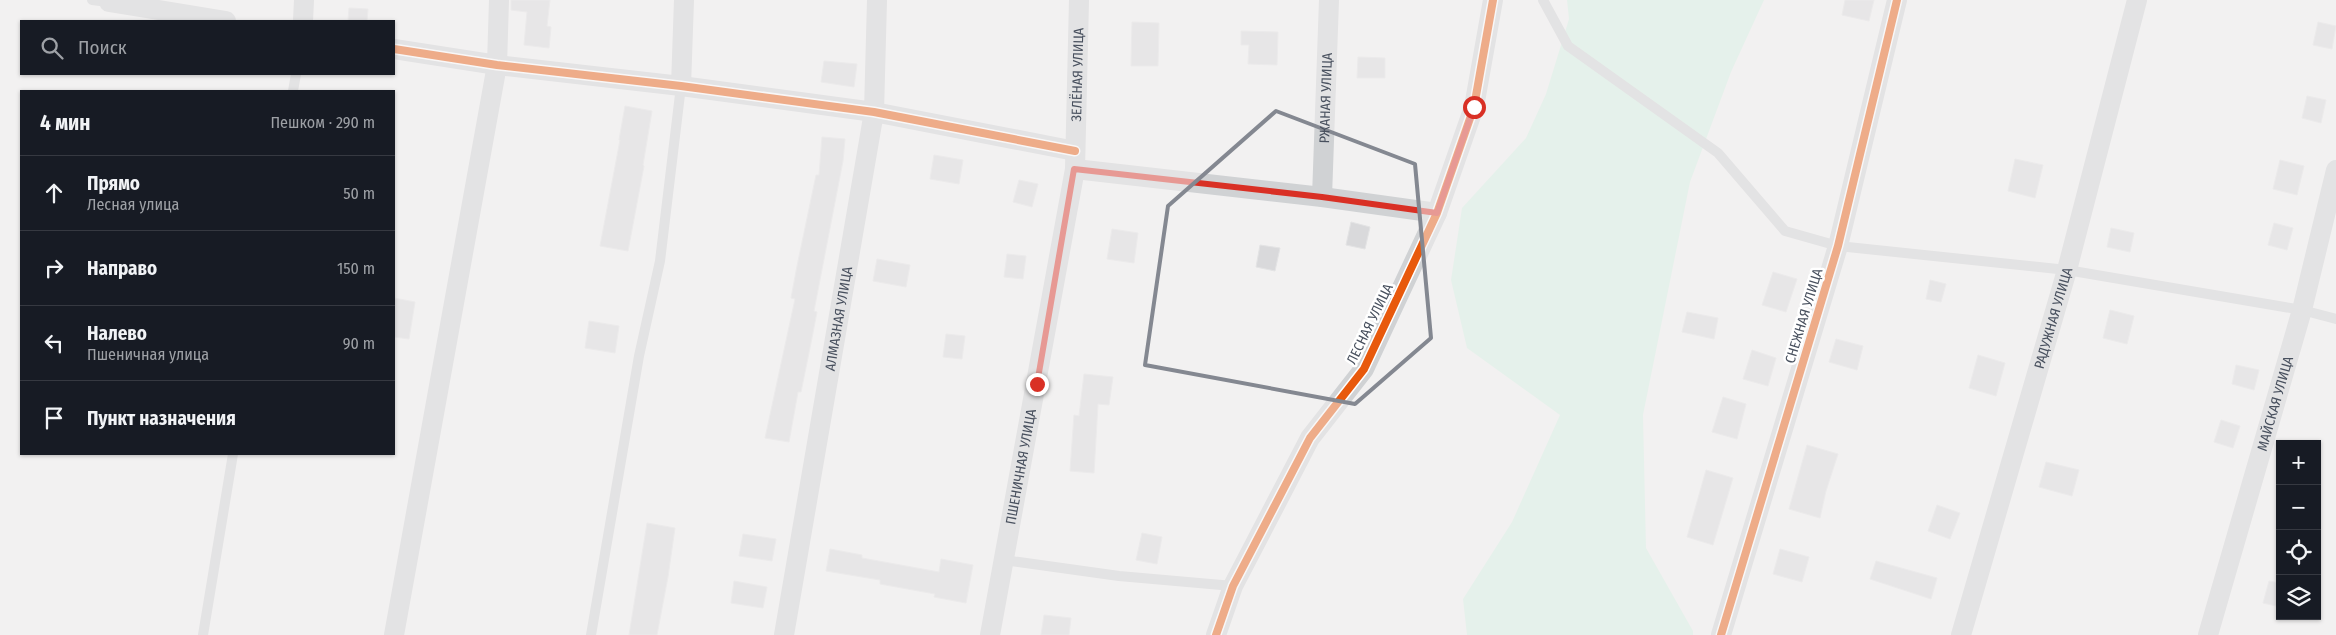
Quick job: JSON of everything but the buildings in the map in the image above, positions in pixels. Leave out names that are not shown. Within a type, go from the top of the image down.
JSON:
[{"type":"street","points":[[304,0],[304,20]]},
{"type":"street","points":[[394,635],[497,65],[499,0]]},
{"type":"street","points":[[681,86],[684,0]]},
{"type":"street","name":"АЛМАЗНАЯ УЛИЦА","points":[[784,635],[874,112],[877,0]]},
{"type":"street","name":"ЗЕЛЁНАЯ УЛИЦА","points":[[1075,160],[1079,0]]},
{"type":"street","name":"РЖАНАЯ УЛИЦА","points":[[1322,197],[1329,0]]},
{"type":"street","name":"ЛЕСНАЯ УЛИЦА","points":[[1216,635],[1233,586],[1310,438],[1364,369],[1437,213],[1474,107],[1493,0]]},
{"type":"street","name":"СНЕЖНАЯ УЛИЦА","points":[[1721,635],[1838,246],[1897,0]]},
{"type":"street","name":"РАДУЖНАЯ УЛИЦА","points":[[1960,635],[2068,270],[2137,0]]},
{"type":"street","points":[[104,1],[220,20]]},
{"type":"street","points":[[395,48],[497,65],[681,86],[874,112],[1075,160],[1437,213]]},
{"type":"street","name":"ПШЕНИЧНАЯ УЛИЦА","points":[[990,635],[1075,160]]},
{"type":"street","name":"МАЙСКАЯ УЛИЦА","points":[[2208,635],[2302,310],[2336,170]]},
{"type":"lane","points":[[1543,0],[1568,46],[1718,153],[1785,231],[1838,246],[2068,270],[2302,310],[2336,319]]},
{"type":"lane","points":[[294,90],[296,75]]},
{"type":"lane","points":[[591,635],[639,356],[660,261],[681,86]]},
{"type":"lane","points":[[203,635],[233,455]]},
{"type":"lane","points":[[1004,560],[1119,576],[1233,586]]},
{"type":"highlighted area","points":[[1276,111],[1415,164],[1431,338],[1355,404],[1145,365],[1168,206]]},
{"type":"green space","points":[[1567,0],[1764,0],[1731,72],[1690,182],[1643,415],[1646,548],[1693,631],[1693,635],[1467,635],[1463,599],[1512,522],[1560,415],[1467,348],[1451,280],[1462,208],[1526,138],[1546,94],[1569,19]]},
{"type":"cycle path","points":[[1216,635],[1233,586],[1310,438],[1364,369],[1437,213],[1474,107],[1493,0]]},
{"type":"cycle path","points":[[1721,635],[1838,246],[1897,0]]},
{"type":"cycle path","points":[[395,49],[497,65],[681,86],[874,112],[1075,151]]},
{"type":"route","points":[[1037,384],[1074,169],[1322,197],[1437,213],[1474,107]]}]
